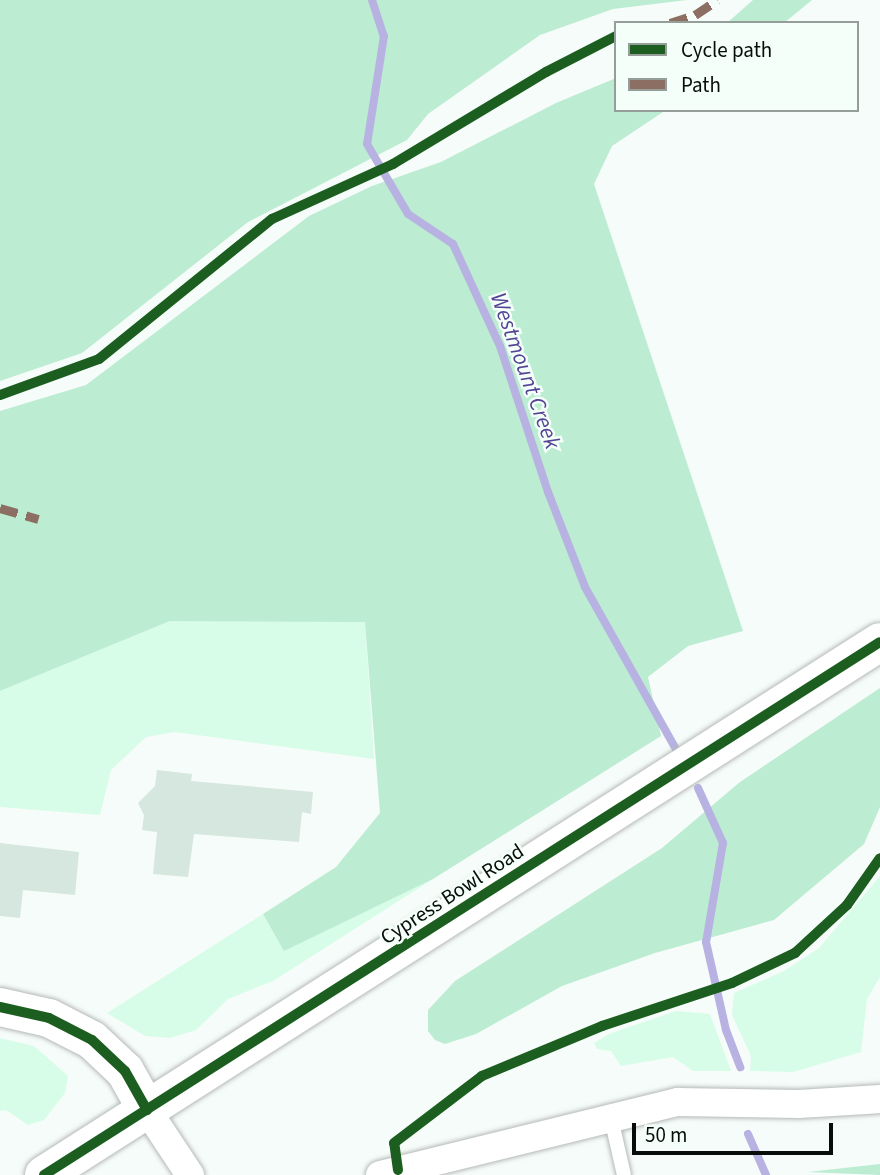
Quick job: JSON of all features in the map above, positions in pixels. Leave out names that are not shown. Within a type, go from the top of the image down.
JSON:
[{"type":"street","name":"Cypress Bowl Road","points":[[44,1175],[880,642]]},
{"type":"street","points":[[0,1007],[49,1018],[92,1040],[125,1071],[190,1175]]},
{"type":"street","points":[[380,1175],[678,1102],[880,1099]]},
{"type":"lane","points":[[611,1118],[625,1175]]},
{"type":"green space","points":[[0,0],[687,0],[613,9],[540,35],[428,114],[407,140],[248,222],[82,353],[0,381]]},
{"type":"green space","points":[[753,0],[812,0],[786,21],[729,21]]},
{"type":"green space","points":[[614,79],[614,112],[663,112],[612,146],[594,184],[743,631],[688,646],[648,677],[661,736],[433,879],[284,951],[263,914],[336,867],[380,813],[365,622],[170,621],[0,691],[0,411],[86,385],[309,216],[372,186],[441,162],[556,103]]},
{"type":"green space","points":[[170,621],[365,621],[374,759],[175,732],[146,737],[111,770],[100,815],[0,807],[0,691]]},
{"type":"green space","points":[[880,688],[880,807],[864,844],[774,920],[655,953],[562,986],[476,1034],[445,1044],[435,1040],[428,1031],[428,1010],[455,981],[662,848],[740,782]]},
{"type":"green space","points":[[880,876],[880,977],[867,999],[861,1052],[793,1072],[750,1071],[751,1056],[732,1015],[734,993],[784,971],[819,948]]},
{"type":"green space","points":[[433,879],[273,981],[228,999],[196,1030],[170,1038],[145,1036],[107,1013],[263,914],[284,950]]},
{"type":"green space","points":[[676,1011],[710,1014],[731,1071],[693,1071],[673,1057],[621,1066],[611,1051],[597,1049],[594,1043],[609,1034]]},
{"type":"green space","points":[[0,1038],[34,1046],[68,1076],[65,1093],[44,1120],[28,1125],[6,1110],[0,1111]]},
{"type":"green space","points":[[880,1164],[880,1175],[808,1172]]},
{"type":"building","points":[[157,770],[192,774],[191,781],[313,792],[311,814],[302,812],[299,842],[194,834],[188,877],[153,874],[157,832],[142,830],[144,815],[138,803],[155,786]]},
{"type":"building","points":[[0,843],[79,852],[75,895],[23,890],[20,918],[0,916]]},
{"type":"waterway","name":"Westmount Creek","points":[[372,0],[384,36],[367,144],[408,214],[453,244],[500,346],[548,492],[585,587],[680,756]]},
{"type":"waterway","name":"Westmount Creek","points":[[698,788],[723,843],[706,942],[726,1030],[740,1067]]},
{"type":"waterway","name":"Westmount Creek","points":[[748,1134],[766,1175]]},
{"type":"marked path","points":[[676,21],[695,15],[717,0]]},
{"type":"marked path","points":[[0,508],[38,519]]},
{"type":"cycle path","points":[[0,395],[99,359],[272,219],[393,164],[546,72],[614,37]]},
{"type":"cycle path","points":[[44,1175],[880,642]]},
{"type":"cycle path","points":[[398,1170],[394,1143],[482,1076],[602,1026],[732,983],[795,953],[847,905],[880,858]]},
{"type":"cycle path","points":[[0,1007],[49,1018],[92,1040],[125,1071],[147,1110]]}]
